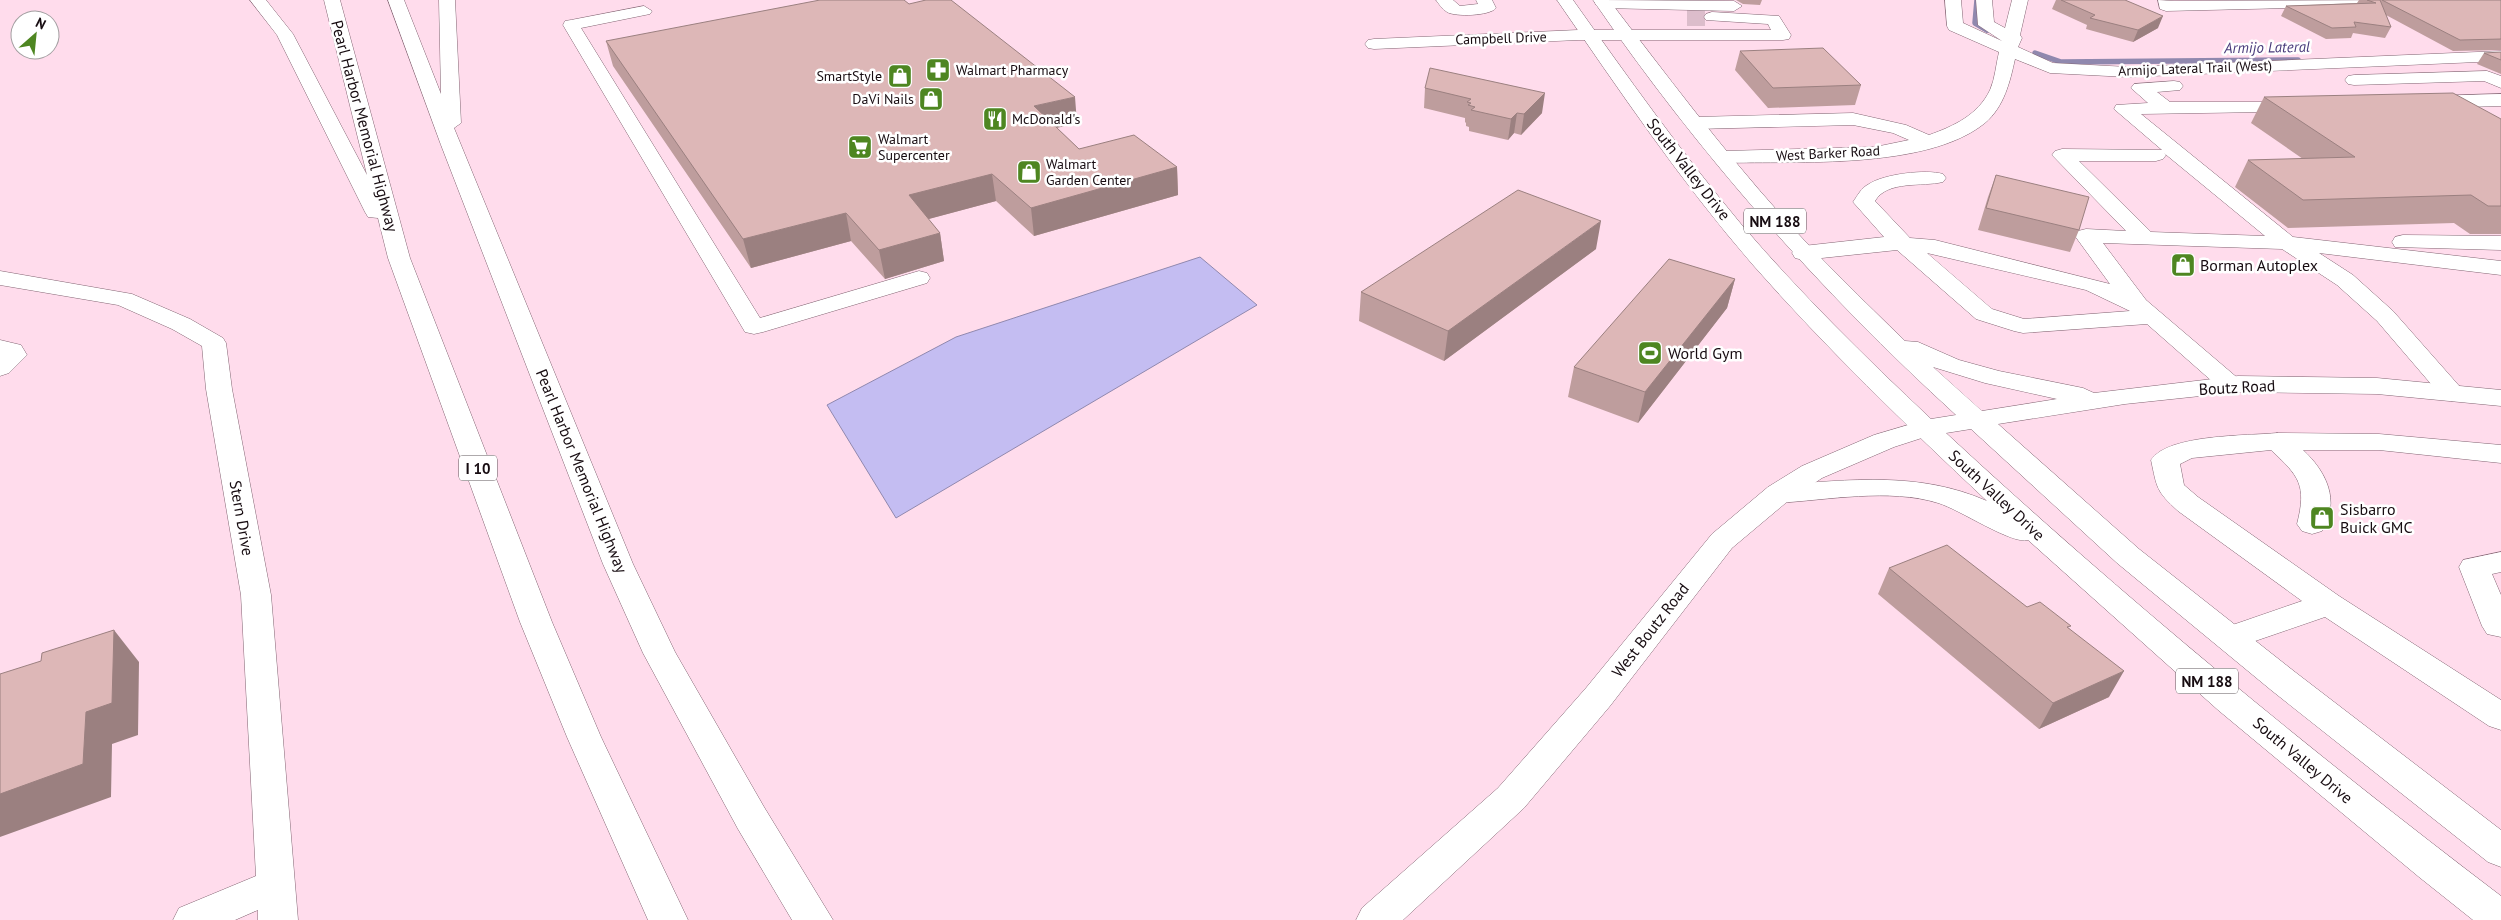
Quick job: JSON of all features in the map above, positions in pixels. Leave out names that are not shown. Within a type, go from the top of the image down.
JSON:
[{"type":"main road","points":[[258,0],[285,34],[400,258]]},
{"type":"main road","name":"Pearl Harbor Memorial Highway","points":[[332,0],[400,258],[536,622],[584,737],[668,920]]},
{"type":"main road","name":"Pearl Harbor Memorial Highway","points":[[396,0],[451,145],[618,564],[659,653],[751,818],[812,920]]},
{"type":"main road","points":[[447,0],[451,145]]},
{"type":"main road","points":[[1444,0],[1451,8],[1458,10],[1488,8],[1484,0]]},
{"type":"main road","name":"South Valley Drive","points":[[1565,0],[1680,160],[1758,256],[1827,331],[1925,428],[2053,548],[2229,699],[2410,848],[2501,919]]},
{"type":"main road","name":"Armijo Lateral Trail (West)","points":[[1953,0],[1955,26],[2009,44],[2050,68],[2128,72],[2501,56]]},
{"type":"main road","points":[[1984,0],[1986,25],[2009,44],[2061,55],[2092,58],[2501,43]]},
{"type":"main road","name":"West Barker Road","points":[[1725,158],[1875,153],[1929,142],[1958,131],[1979,118],[1998,90],[2020,0]]},
{"type":"main road","points":[[2166,0],[2166,6],[2415,0]]},
{"type":"main road","points":[[1602,1],[1657,2],[1773,13]]},
{"type":"main road","name":"South Valley Drive","points":[[1602,1],[1696,123],[1803,253],[1884,334],[1975,420],[2128,556],[2229,638],[2501,851]]},
{"type":"main road","points":[[644,11],[572,25],[754,327],[919,278]]},
{"type":"main road","points":[[1712,17],[1773,13]]},
{"type":"main road","name":"Campbell Drive","points":[[1374,44],[1627,34],[1783,35],[1773,13]]},
{"type":"main road","points":[[1678,33],[1673,17],[1687,17]]},
{"type":"main road","points":[[2338,81],[2487,76],[2501,83]]},
{"type":"main road","points":[[2166,108],[2140,88],[2309,82]]},
{"type":"main road","points":[[2417,102],[2501,100]]},
{"type":"main road","points":[[2447,102],[2480,121]]},
{"type":"main road","points":[[2264,106],[2123,109],[2287,243],[2345,280],[2385,316],[2452,393]]},
{"type":"main road","points":[[1696,123],[1853,119],[1891,127],[1929,142]]},
{"type":"main road","points":[[2145,238],[2062,155],[2156,155]]},
{"type":"main road","points":[[2206,176],[2239,176]]},
{"type":"main road","points":[[1936,178],[1878,185],[1866,195],[1864,202],[1903,244],[1984,314],[2023,326],[2145,311]]},
{"type":"main road","points":[[2230,385],[2145,311],[2086,236],[2287,243],[2501,243]]},
{"type":"main road","points":[[1803,253],[1889,243],[1935,247],[2094,285],[2145,311]]},
{"type":"main road","points":[[2287,243],[2501,268]]},
{"type":"main road","name":"Stern Drive","points":[[0,278],[124,299],[181,324],[214,343],[219,389],[256,596],[277,903]]},
{"type":"main road","points":[[1884,334],[1934,361],[2002,381],[2104,400]]},
{"type":"main road","points":[[0,347],[12,350],[15,355],[0,368]]},
{"type":"main road","name":"Boutz Road","points":[[1975,420],[2104,400],[2230,385],[2377,386],[2501,398]]},
{"type":"main road","name":"West Boutz Road","points":[[1376,920],[1511,798],[1598,697],[1722,541],[1778,494],[1812,472],[1884,441],[1925,428],[1975,420]]},
{"type":"main road","points":[[2277,441],[2312,474],[2318,502],[2312,524]]},
{"type":"main road","points":[[2501,454],[2379,442],[2277,441],[2186,450],[2165,460],[2171,489],[2188,504],[2328,604],[2501,717]]},
{"type":"main road","points":[[1778,494],[1895,487],[1933,492],[1975,507],[2053,548]]},
{"type":"main road","points":[[2498,626],[2474,567],[2501,562]]},
{"type":"main road","points":[[2229,638],[2328,604]]},
{"type":"main road","points":[[193,920],[277,903]]},
{"type":"shaded area","points":[[1200,257],[1257,305],[896,518],[827,405],[956,337]]},
{"type":"building","name":"Walmart Supercenter","points":[[820,0],[904,0],[909,4],[926,0],[951,0],[1075,97],[1034,106],[1079,149],[1134,135],[1177,167],[1031,208],[992,174],[909,195],[940,233],[879,250],[846,213],[743,239],[606,41]]},
{"type":"building","points":[[2061,0],[2125,0],[2163,16],[2138,30],[2090,18],[2095,15]]},
{"type":"building","points":[[2367,0],[2380,0],[2391,27],[2354,22],[2356,27],[2332,28],[2286,6],[2376,3]]},
{"type":"building","points":[[2382,0],[2501,0],[2501,39],[2460,40]]},
{"type":"building","points":[[1823,48],[1861,85],[1773,88],[1740,51]]},
{"type":"building","points":[[2501,52],[2501,60],[2484,53]]},
{"type":"building","points":[[1430,68],[1545,93],[1524,114],[1517,113],[1511,119],[1471,110],[1475,107],[1468,105],[1471,103],[1467,102],[1471,99],[1425,88]]},
{"type":"building","points":[[2453,93],[2501,119],[2501,206],[2488,206],[2471,195],[2303,200],[2248,160],[2355,157],[2264,97]]},
{"type":"building","points":[[1996,175],[2089,197],[2079,230],[1986,208]]},
{"type":"building","points":[[1518,190],[1601,221],[1448,331],[1361,292]]},
{"type":"building","name":"World Gym","points":[[1669,259],[1735,279],[1645,392],[1574,367]]},
{"type":"building","points":[[1947,545],[2027,607],[2040,602],[2071,626],[2067,627],[2124,671],[2053,703],[1889,568]]},
{"type":"building","points":[[114,630],[112,703],[86,712],[83,764],[0,794],[0,674],[41,661],[42,653]]},
{"type":"waterway","name":"Armijo Lateral","points":[[1977,0],[1975,23],[1987,30]]},
{"type":"waterway","name":"Armijo Lateral","points":[[2035,53],[2061,62],[2298,60]]},
{"type":"tunnel","points":[[1687,17],[1712,17]]},
{"type":"place","name":"Walmart Pharmacy","points":[[938,70]]},
{"type":"place","name":"SmartStyle","points":[[900,76]]},
{"type":"place","name":"DaVi Nails","points":[[931,99]]},
{"type":"place","name":"McDonald's","points":[[995,119]]},
{"type":"place","name":"Walmart Supercenter","points":[[860,147]]},
{"type":"place","name":"Walmart Garden Center","points":[[1029,172]]},
{"type":"place","name":"Borman Autoplex","points":[[2183,265]]},
{"type":"place","name":"World Gym","points":[[1650,353]]},
{"type":"place","name":"Sisbarro Buick GMC","points":[[2322,518]]}]
